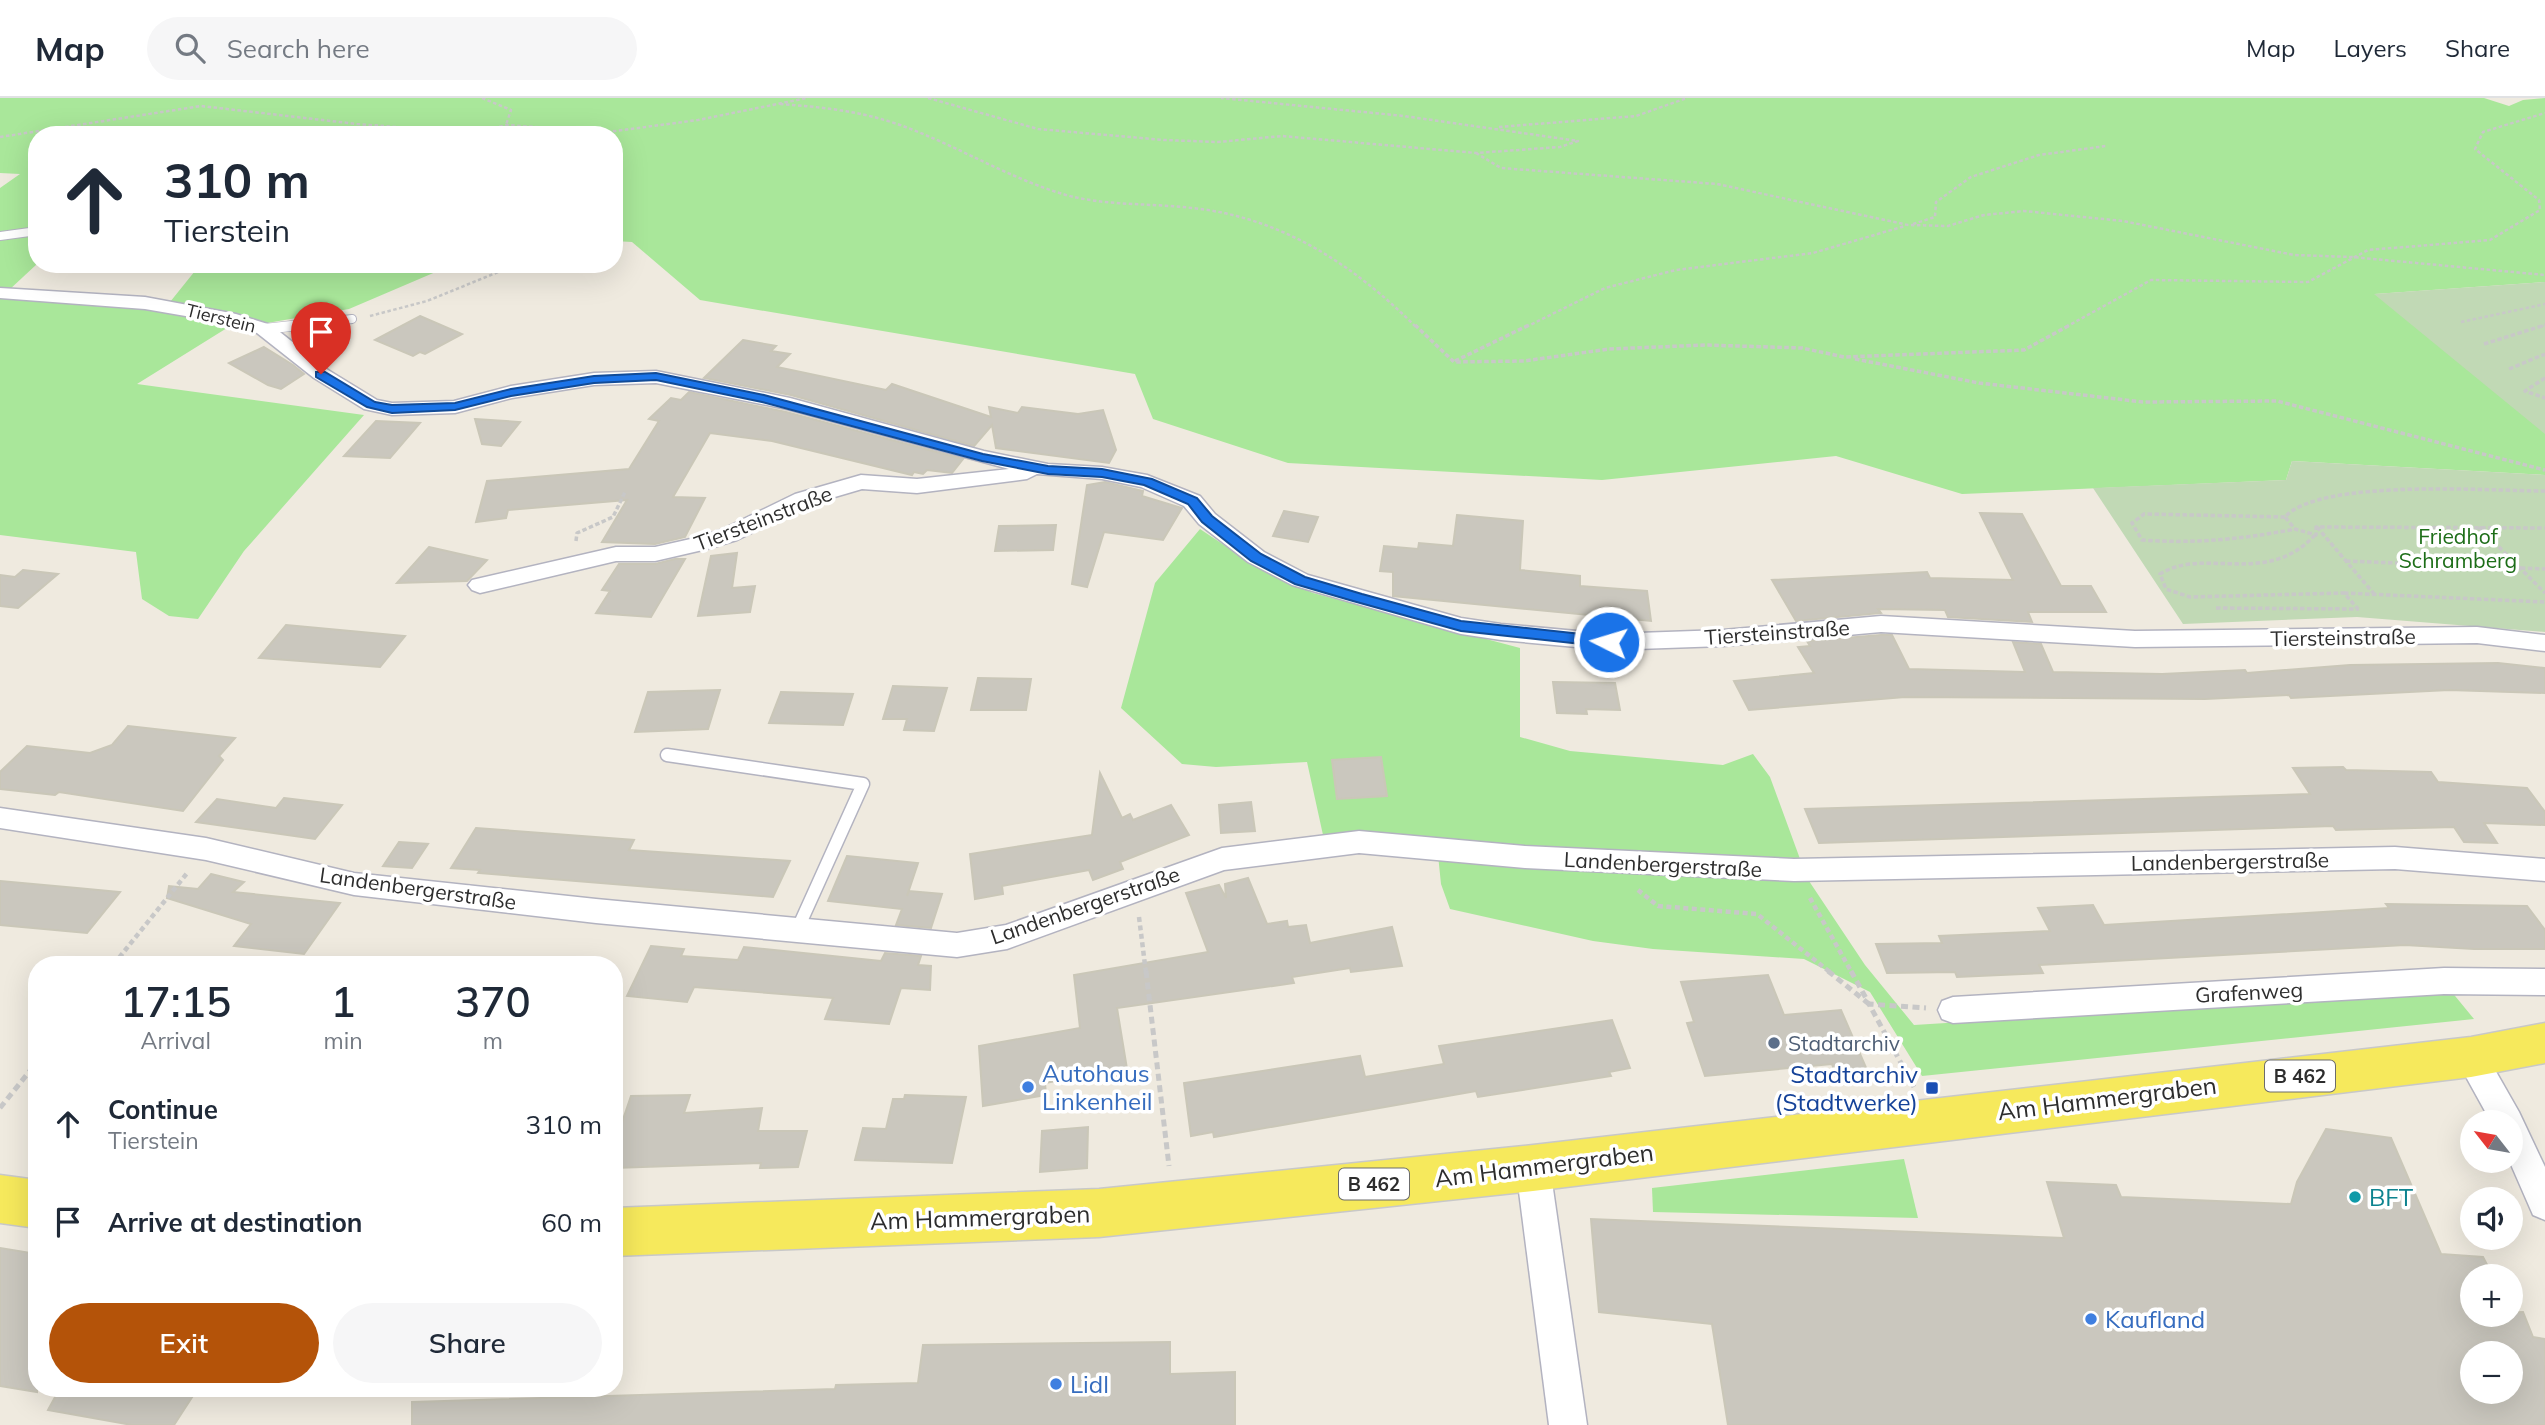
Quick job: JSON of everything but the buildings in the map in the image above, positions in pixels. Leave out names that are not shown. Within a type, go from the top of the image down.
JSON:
[{"type":"main road","name":"B 462","points":[[2471,1057],[2545,1043]]},
{"type":"main road","name":"Am Hammergraben","points":[[623,1232],[1099,1213],[1533,1168],[2471,1057]]},
{"type":"main road","name":"B 462","points":[[2471,1057],[2545,1072]]},
{"type":"main road","points":[[0,1199],[28,1202]]},
{"type":"street","name":"Tierstein","points":[[0,293],[176,307],[210,313],[264,329],[321,374],[371,405],[423,410],[500,396]]},
{"type":"street","name":"Tiersteinstraße","points":[[500,396],[594,379],[656,377],[790,404],[982,457],[1048,470],[1102,473],[1147,482],[1192,501],[1207,519],[1256,557],[1300,580],[1461,626],[1501,632],[1609,642],[1723,638],[1881,624],[2135,639],[2477,635],[2545,643]]},
{"type":"street","name":"Tiersteinstraße","points":[[480,585],[616,554],[655,554],[709,541],[729,535],[803,499],[861,482],[917,486],[1048,470]]},
{"type":"street","name":"Landenbergerstraße","points":[[0,818],[205,849],[354,884],[596,911],[957,945],[1007,937],[1134,888],[1222,859],[1359,842],[1579,861],[1794,870],[2395,858],[2545,870]]},
{"type":"street","name":"Grafenweg","points":[[1953,1010],[2444,981],[2545,982]]},
{"type":"street","points":[[2471,1057],[2501,1110]]},
{"type":"street","points":[[2524,1157],[2545,1204]]},
{"type":"street","points":[[1533,1168],[1568,1425]]},
{"type":"lane","points":[[0,236],[28,233]]},
{"type":"lane","points":[[264,329],[352,319]]},
{"type":"lane","points":[[667,755],[863,784],[798,929]]},
{"type":"path","points":[[482,98],[511,110],[506,125]]},
{"type":"path","points":[[623,130],[698,120],[807,98]]},
{"type":"path","points":[[928,98],[1038,129],[1218,142],[1282,136],[1476,153],[1560,147],[1578,141],[1516,135],[1494,128],[1363,110],[1221,98]]},
{"type":"path","points":[[1494,128],[1636,116],[1687,98]]},
{"type":"path","points":[[780,104],[833,107],[877,117],[978,161],[1068,195],[1147,206],[1210,210],[1275,230],[1328,254],[1361,275],[1454,362],[1524,361],[1609,349],[1705,345],[1801,348],[1979,383],[2143,402],[2277,401],[2545,470]]},
{"type":"path","points":[[71,126],[201,106],[383,126]]},
{"type":"path","points":[[1844,357],[2024,350],[2151,280],[2308,282],[2368,250],[2490,240],[2540,210],[2539,200],[2475,149],[2483,132],[2545,113]]},
{"type":"path","points":[[502,126],[521,126]]},
{"type":"path","points":[[0,137],[28,133]]},
{"type":"path","points":[[1454,362],[1605,288],[1676,270],[1736,265],[1813,253],[1935,217],[1936,202],[1971,177],[2039,155],[2106,146]]},
{"type":"path","points":[[1476,153],[1501,168],[1717,184],[1793,198],[1908,225],[1948,226],[1984,215],[2024,211],[2123,221],[2294,255],[2353,257],[2545,275]]},
{"type":"path","points":[[352,319],[404,311],[498,273]]},
{"type":"path","points":[[2460,322],[2545,304]]},
{"type":"path","points":[[2484,344],[2545,325]]},
{"type":"path","points":[[2509,369],[2545,354]]},
{"type":"path","points":[[2545,378],[2525,391],[2545,398]]},
{"type":"path","points":[[2285,517],[2294,507],[2368,490],[2545,491]]},
{"type":"path","points":[[616,554],[580,546],[574,538],[577,533],[613,517],[625,492]]},
{"type":"path","points":[[2295,529],[2285,517],[2144,514],[2132,523],[2142,540],[2173,543],[2254,537],[2295,529],[2316,535]]},
{"type":"path","points":[[2479,526],[2545,593]]},
{"type":"path","points":[[2316,527],[2545,528]]},
{"type":"path","points":[[2316,527],[2316,535],[2307,547],[2286,558],[2211,565],[2172,565],[2160,575],[2165,589],[2190,597],[2343,593],[2545,602]]},
{"type":"path","points":[[2316,527],[2376,595]]},
{"type":"path","points":[[2346,561],[2545,569]]},
{"type":"path","points":[[2343,593],[2358,609]]},
{"type":"path","points":[[120,956],[205,849]]},
{"type":"path","points":[[1794,870],[1931,1119]]},
{"type":"path","points":[[1134,888],[1162,1089],[1173,1205]]},
{"type":"path","points":[[1658,906],[1757,914],[1869,1004],[1953,1010]]},
{"type":"path","points":[[0,1108],[28,1073]]},
{"type":"green space","points":[[0,98],[2484,98],[2509,106],[2523,100],[2545,98],[2545,282],[2375,294],[2545,342],[2545,475],[2292,461],[2286,480],[1962,494],[1836,456],[1602,480],[1288,463],[1153,419],[1135,374],[700,300],[632,242],[623,242],[623,126],[28,126],[28,230],[0,233],[0,188],[20,174],[0,173]]},
{"type":"green space","points":[[28,234],[28,272],[9,290],[0,289],[0,237]]},
{"type":"green space","points":[[193,273],[433,273],[349,309],[267,323],[170,302]]},
{"type":"green space","points":[[2545,282],[2545,434],[2374,294]]},
{"type":"green space","points":[[0,298],[165,308],[235,323],[137,384],[364,415],[244,551],[198,619],[169,616],[142,599],[136,552],[0,535]]},
{"type":"green space","name":"Friedhof Schramberg","points":[[2292,461],[2545,475],[2545,632],[2357,617],[2183,624],[2093,488],[2286,480]]},
{"type":"green space","points":[[1200,529],[1257,567],[1313,593],[1520,648],[1520,737],[1570,751],[1723,765],[1753,754],[1770,777],[1807,878],[1865,965],[1914,1025],[2451,991],[2474,1019],[1922,1076],[1870,992],[1804,959],[1653,949],[1593,941],[1450,909],[1441,884],[1437,845],[1323,835],[1307,762],[1216,767],[1182,764],[1121,708],[1155,583]]},
{"type":"green space","points":[[1904,1159],[1918,1218],[1653,1212],[1652,1188]]},
{"type":"place","name":"Stadtarchiv","points":[[1774,1043]]},
{"type":"place","name":"Autohaus Linkenheil","points":[[1028,1087]]},
{"type":"place","name":"Stadtarchiv (Stadtwerke)","points":[[1932,1088]]},
{"type":"place","name":"BFT","points":[[2355,1197]]},
{"type":"place","name":"Kaufland","points":[[2091,1319]]},
{"type":"place","name":"Lidl","points":[[1056,1384]]},
{"type":"route","points":[[321,374],[371,405],[392,409],[455,407],[511,392],[594,379],[656,377],[790,404],[982,457],[1048,470],[1102,473],[1147,482],[1192,501],[1207,519],[1256,557],[1300,580],[1358,598],[1461,626],[1609,642]]}]
